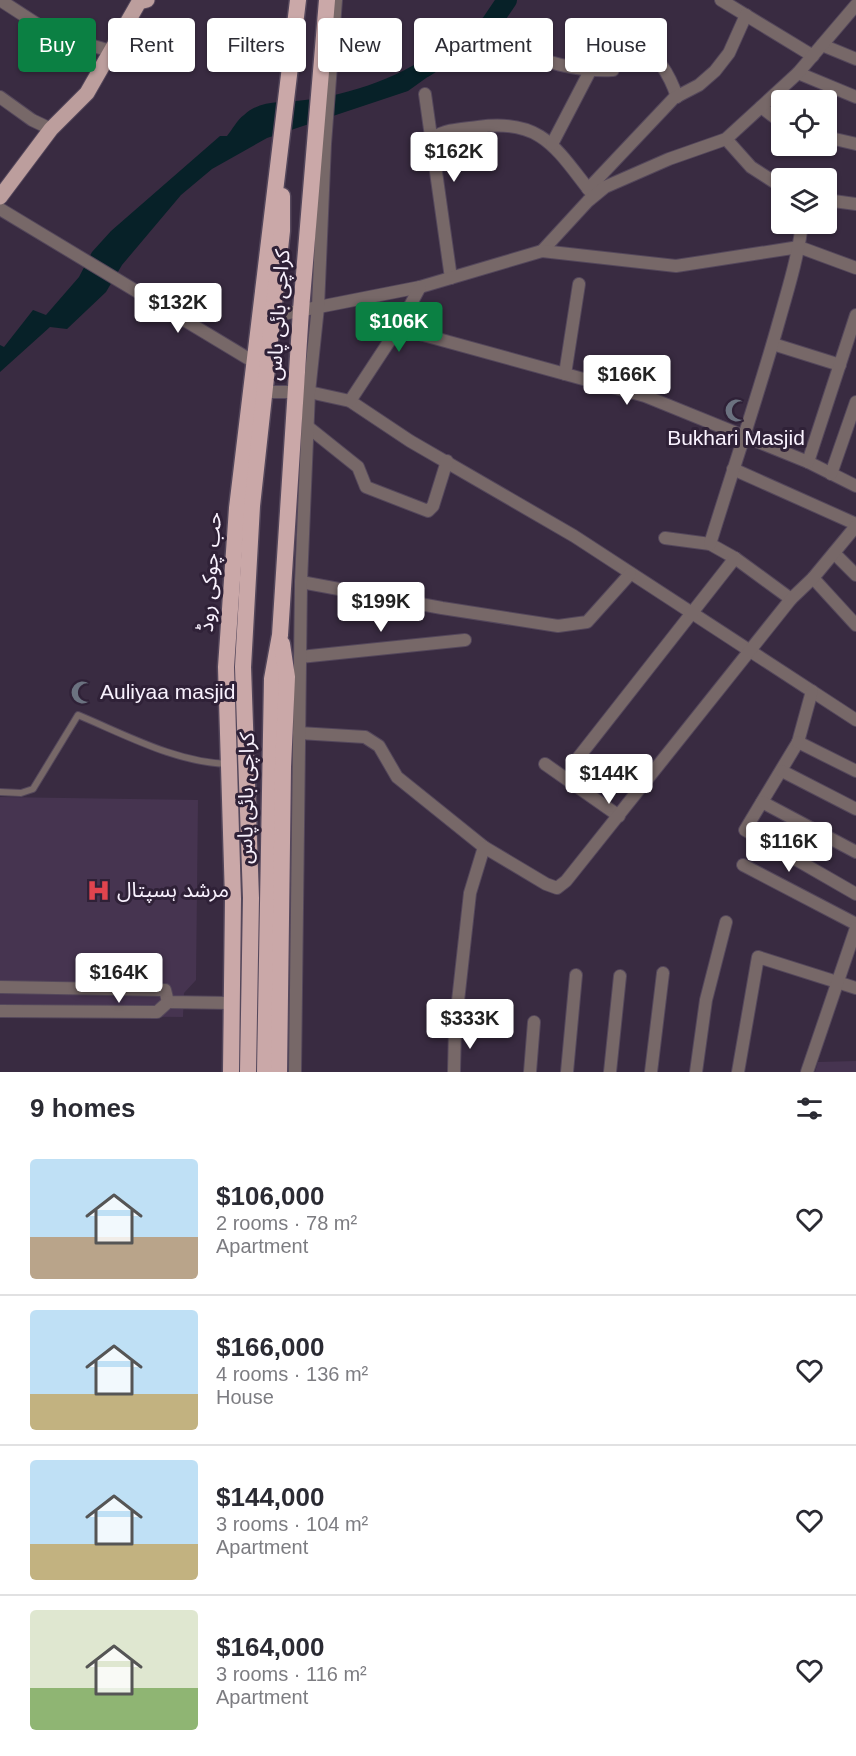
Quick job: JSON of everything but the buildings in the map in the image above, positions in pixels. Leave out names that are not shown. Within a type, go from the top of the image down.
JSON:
[{"type":"highway","name":"حب چوکی روڈ","points":[[287,0],[287,82]]},
{"type":"highway","name":"حب چوکی روڈ","points":[[231,1072],[233,899],[226,667],[237,507],[268,231],[281,146],[298,0]]},
{"type":"highway","name":"کراچی بائی پاس","points":[[279,1072],[284,732],[272,679],[280,634],[310,309],[327,0]]},
{"type":"highway","points":[[248,1072],[251,898],[243,667],[252,506],[282,231],[281,146]]},
{"type":"highway","name":"کراچی بائی پاس","points":[[265,1072],[284,732]]},
{"type":"main road","points":[[129,18],[138,1]]},
{"type":"main road","points":[[0,197],[51,129],[87,93],[108,56]]},
{"type":"street","points":[[0,0],[54,35],[108,50]]},
{"type":"street","points":[[324,83],[336,0]]},
{"type":"street","points":[[722,0],[813,56]]},
{"type":"street","points":[[591,192],[726,138],[798,73],[856,5],[849,0]]},
{"type":"street","points":[[542,251],[591,192],[677,97],[699,85],[715,71],[729,53],[746,15]]},
{"type":"street","points":[[822,45],[856,59]]},
{"type":"street","points":[[552,144],[589,72]]},
{"type":"street","points":[[666,72],[677,97]]},
{"type":"street","points":[[798,73],[856,97]]},
{"type":"street","points":[[425,94],[451,278]]},
{"type":"street","points":[[0,98],[32,120],[51,129]]},
{"type":"street","points":[[761,107],[771,115]]},
{"type":"street","points":[[433,138],[442,132],[506,124],[525,128],[552,144],[591,192]]},
{"type":"street","points":[[726,138],[750,167],[771,180]]},
{"type":"street","points":[[837,140],[856,144]]},
{"type":"street","points":[[837,201],[856,204]]},
{"type":"street","points":[[0,209],[254,362]]},
{"type":"street","points":[[710,544],[733,469],[746,436],[800,247],[801,234]]},
{"type":"street","points":[[273,316],[420,287],[542,251],[676,266],[800,247],[856,268]]},
{"type":"street","points":[[565,374],[579,284]]},
{"type":"street","points":[[350,401],[398,328],[420,287]]},
{"type":"street","points":[[808,462],[856,315]]},
{"type":"street","points":[[398,328],[645,396],[808,462],[856,486]]},
{"type":"street","points":[[773,344],[840,365]]},
{"type":"street","points":[[266,392],[302,392],[350,401],[410,441],[574,536],[856,720]]},
{"type":"street","points":[[295,1072],[284,732],[300,657],[308,427],[302,392]]},
{"type":"street","points":[[831,474],[856,402]]},
{"type":"street","points":[[308,427],[358,467],[366,487],[428,511],[433,506],[447,461]]},
{"type":"street","points":[[284,732],[365,737],[374,741],[397,777],[484,847],[546,884],[557,888],[566,881],[619,816],[791,599],[813,578],[856,525],[733,469]]},
{"type":"street","points":[[665,538],[710,544],[735,558],[791,599]]},
{"type":"street","points":[[834,553],[856,575]]},
{"type":"street","points":[[574,763],[735,558]]},
{"type":"street","points":[[301,582],[442,608],[558,626],[587,622],[630,574]]},
{"type":"street","points":[[813,578],[856,625]]},
{"type":"street","points":[[300,657],[465,640]]},
{"type":"street","points":[[812,691],[798,742],[745,828],[746,832],[856,894]]},
{"type":"street","points":[[798,742],[856,771]]},
{"type":"street","points":[[545,764],[619,816]]},
{"type":"street","points":[[782,771],[856,809]]},
{"type":"street","points":[[762,802],[856,852]]},
{"type":"street","points":[[454,1072],[455,1028],[470,893],[484,847]]},
{"type":"street","points":[[742,865],[856,926],[807,1072]]},
{"type":"street","points":[[696,1072],[706,1000],[726,922]]},
{"type":"street","points":[[738,1072],[758,957],[837,980],[856,988]]},
{"type":"street","points":[[651,1072],[663,973]]},
{"type":"street","points":[[567,1072],[576,975]]},
{"type":"street","points":[[610,1072],[620,975]]},
{"type":"street","points":[[0,987],[165,990],[168,1002]]},
{"type":"street","points":[[0,1011],[157,1012],[168,1002],[231,1003]]},
{"type":"street","points":[[530,1072],[534,1022]]},
{"type":"lane","points":[[0,792],[21,793],[33,789],[78,715],[205,764],[229,764]]},
{"type":"shaded area","name":"مرشد ہسپتال","points":[[0,797],[198,800],[196,980],[184,993],[183,1017],[0,1015]]},
{"type":"shaded area","points":[[856,1061],[856,1072],[815,1072],[818,1062]]},
{"type":"water","points":[[413,66],[414,72],[434,72],[408,91],[267,138],[212,169],[181,195],[122,265],[106,292],[67,329],[50,327],[0,372],[0,345],[4,347],[33,310],[46,315],[79,277],[92,252],[111,231],[220,136],[227,136],[239,120],[251,110],[265,104],[321,98],[358,89]]},
{"type":"waterway","points":[[495,18],[507,0]]},
{"type":"place","name":"Bukhari Masjid","points":[[736,410]]},
{"type":"place","name":"Auliyaa masjid","points":[[82,692]]},
{"type":"place","name":"مرشد ہسپتال","points":[[99,890]]}]
